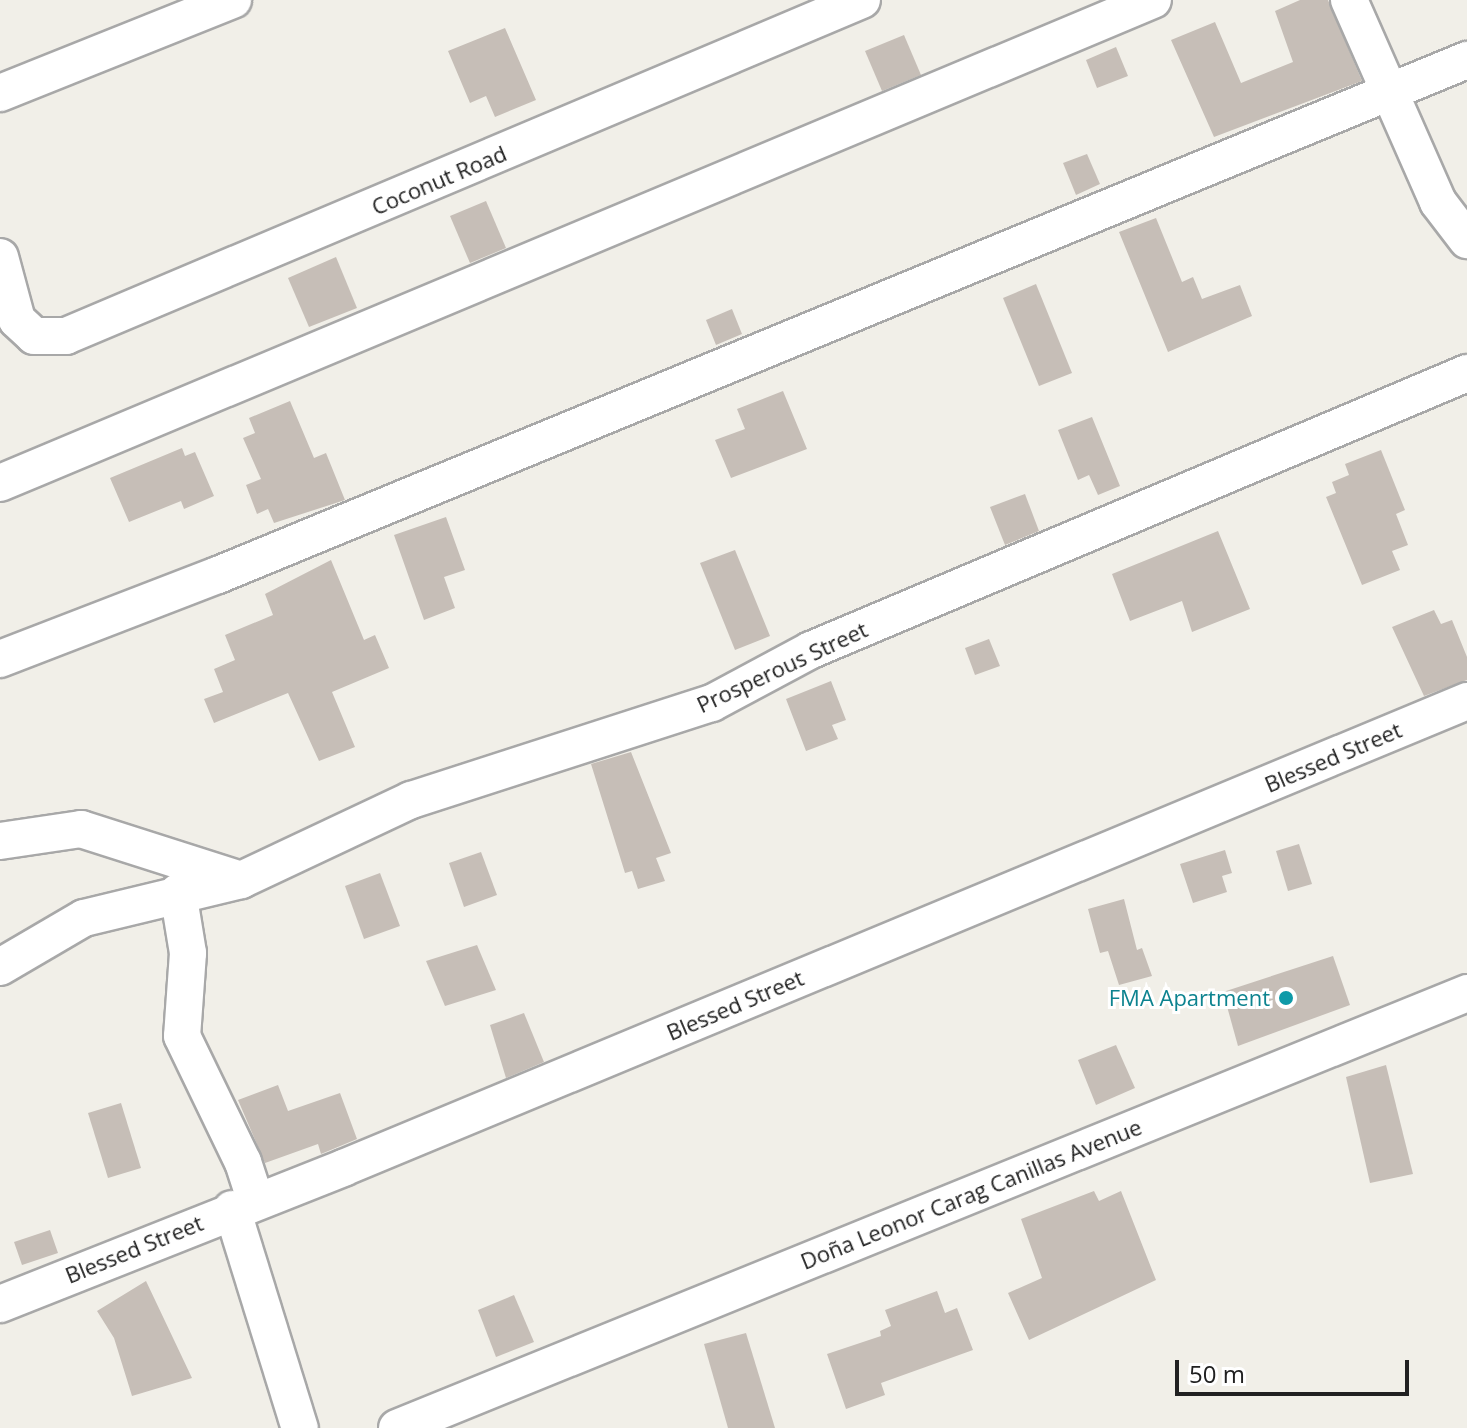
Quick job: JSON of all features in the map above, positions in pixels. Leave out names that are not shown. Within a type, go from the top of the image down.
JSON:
[{"type":"street","points":[[0,93],[233,0]]},
{"type":"street","name":"Coconut Road","points":[[0,257],[17,320],[44,338],[84,331],[862,0]]},
{"type":"street","points":[[0,483],[1153,0]]},
{"type":"street","points":[[1349,0],[1387,94],[1438,202],[1467,240]]},
{"type":"street","points":[[0,659],[218,575],[1467,60]]},
{"type":"street","name":"Prosperous Street","points":[[0,967],[84,918],[178,892],[241,880],[411,800],[712,703],[811,650],[1467,373]]},
{"type":"street","name":"Blessed Street","points":[[0,1304],[244,1204],[343,1168],[1467,701]]},
{"type":"street","points":[[0,841],[81,829],[241,880]]},
{"type":"street","points":[[178,892],[188,953],[182,1036],[243,1162],[244,1204],[300,1428]]},
{"type":"street","name":"Doña Leonor Carag Canillas Avenue","points":[[397,1428],[1467,993]]},
{"type":"building","points":[[1300,0],[1328,0],[1362,81],[1214,137],[1171,40],[1215,22],[1241,83],[1293,62],[1275,11]]},
{"type":"building","points":[[505,28],[536,100],[495,117],[486,96],[470,103],[448,51]]},
{"type":"building","points":[[904,35],[921,75],[882,91],[865,51]]},
{"type":"building","points":[[1116,47],[1128,76],[1097,88],[1086,60]]},
{"type":"building","points":[[1087,154],[1100,184],[1076,195],[1063,163]]},
{"type":"building","points":[[486,201],[506,248],[470,263],[450,216]]},
{"type":"building","points":[[1156,218],[1182,282],[1193,277],[1202,299],[1240,285],[1252,316],[1168,352],[1119,232]]},
{"type":"building","points":[[336,257],[357,308],[309,327],[288,278]]},
{"type":"building","points":[[1036,284],[1072,373],[1039,386],[1003,298]]},
{"type":"building","points":[[732,309],[742,334],[716,345],[706,320]]},
{"type":"building","points":[[783,391],[807,449],[731,478],[715,440],[745,429],[737,409]]},
{"type":"building","points":[[290,401],[314,458],[326,453],[345,500],[274,523],[268,509],[257,514],[246,485],[261,479],[243,438],[255,433],[249,418]]},
{"type":"building","points":[[1092,417],[1120,486],[1098,495],[1089,475],[1078,480],[1058,430]]},
{"type":"building","points":[[182,448],[185,456],[195,452],[214,496],[184,509],[181,501],[129,522],[110,478]]},
{"type":"building","points":[[1381,450],[1405,510],[1396,514],[1408,545],[1392,551],[1400,570],[1362,585],[1326,497],[1336,493],[1332,482],[1349,475],[1345,464]]},
{"type":"building","points":[[1025,494],[1039,531],[1005,545],[990,507]]},
{"type":"building","points":[[446,517],[465,570],[444,577],[455,608],[424,620],[394,535]]},
{"type":"building","points":[[1218,531],[1250,609],[1192,632],[1182,601],[1130,621],[1112,574]]},
{"type":"building","points":[[735,550],[770,636],[735,650],[700,563]]},
{"type":"building","points":[[331,560],[364,640],[375,635],[389,668],[332,692],[355,747],[319,761],[288,693],[214,723],[204,699],[223,692],[214,669],[235,660],[225,635],[273,615],[265,594]]},
{"type":"building","points":[[1434,610],[1441,624],[1452,620],[1467,657],[1467,680],[1424,696],[1392,627]]},
{"type":"building","points":[[989,639],[1000,666],[975,675],[965,648]]},
{"type":"building","points":[[831,681],[846,720],[832,725],[838,739],[806,751],[786,699]]},
{"type":"building","points":[[631,752],[671,853],[656,858],[665,881],[638,889],[632,871],[625,873],[591,764]]},
{"type":"building","points":[[1299,844],[1312,884],[1288,891],[1276,851]]},
{"type":"building","points":[[1225,850],[1232,873],[1222,876],[1227,892],[1193,903],[1180,864]]},
{"type":"building","points":[[481,852],[497,895],[464,907],[449,863]]},
{"type":"building","points":[[380,873],[400,926],[364,939],[345,886]]},
{"type":"building","points":[[1124,899],[1137,950],[1142,948],[1152,976],[1119,985],[1108,951],[1100,953],[1088,909]]},
{"type":"building","points":[[477,945],[496,990],[445,1006],[426,961]]},
{"type":"building","name":"FMA Apartment","points":[[1333,956],[1350,1005],[1238,1046],[1223,992]]},
{"type":"building","points":[[524,1013],[544,1062],[506,1078],[490,1025]]},
{"type":"building","points":[[1116,1045],[1135,1088],[1096,1105],[1078,1060]]},
{"type":"building","points":[[1386,1065],[1413,1174],[1370,1183],[1346,1077]]},
{"type":"building","points":[[278,1085],[288,1111],[340,1093],[357,1139],[321,1154],[318,1144],[265,1163],[238,1100]]},
{"type":"building","points":[[121,1103],[141,1168],[108,1178],[88,1113]]},
{"type":"building","points":[[1094,1191],[1099,1201],[1121,1191],[1156,1280],[1029,1340],[1008,1293],[1042,1278],[1021,1219]]},
{"type":"building","points":[[50,1230],[58,1253],[22,1265],[14,1242]]},
{"type":"building","points":[[146,1281],[192,1378],[132,1396],[114,1338],[97,1311]]},
{"type":"building","points":[[937,1291],[945,1313],[957,1308],[973,1350],[881,1383],[885,1395],[846,1409],[827,1354],[881,1336],[880,1331],[891,1326],[885,1310]]},
{"type":"building","points":[[514,1295],[534,1342],[496,1357],[478,1310]]},
{"type":"building","points":[[746,1333],[775,1428],[728,1428],[704,1344]]},
{"type":"place","name":"FMA Apartment","points":[[1286,998]]}]
